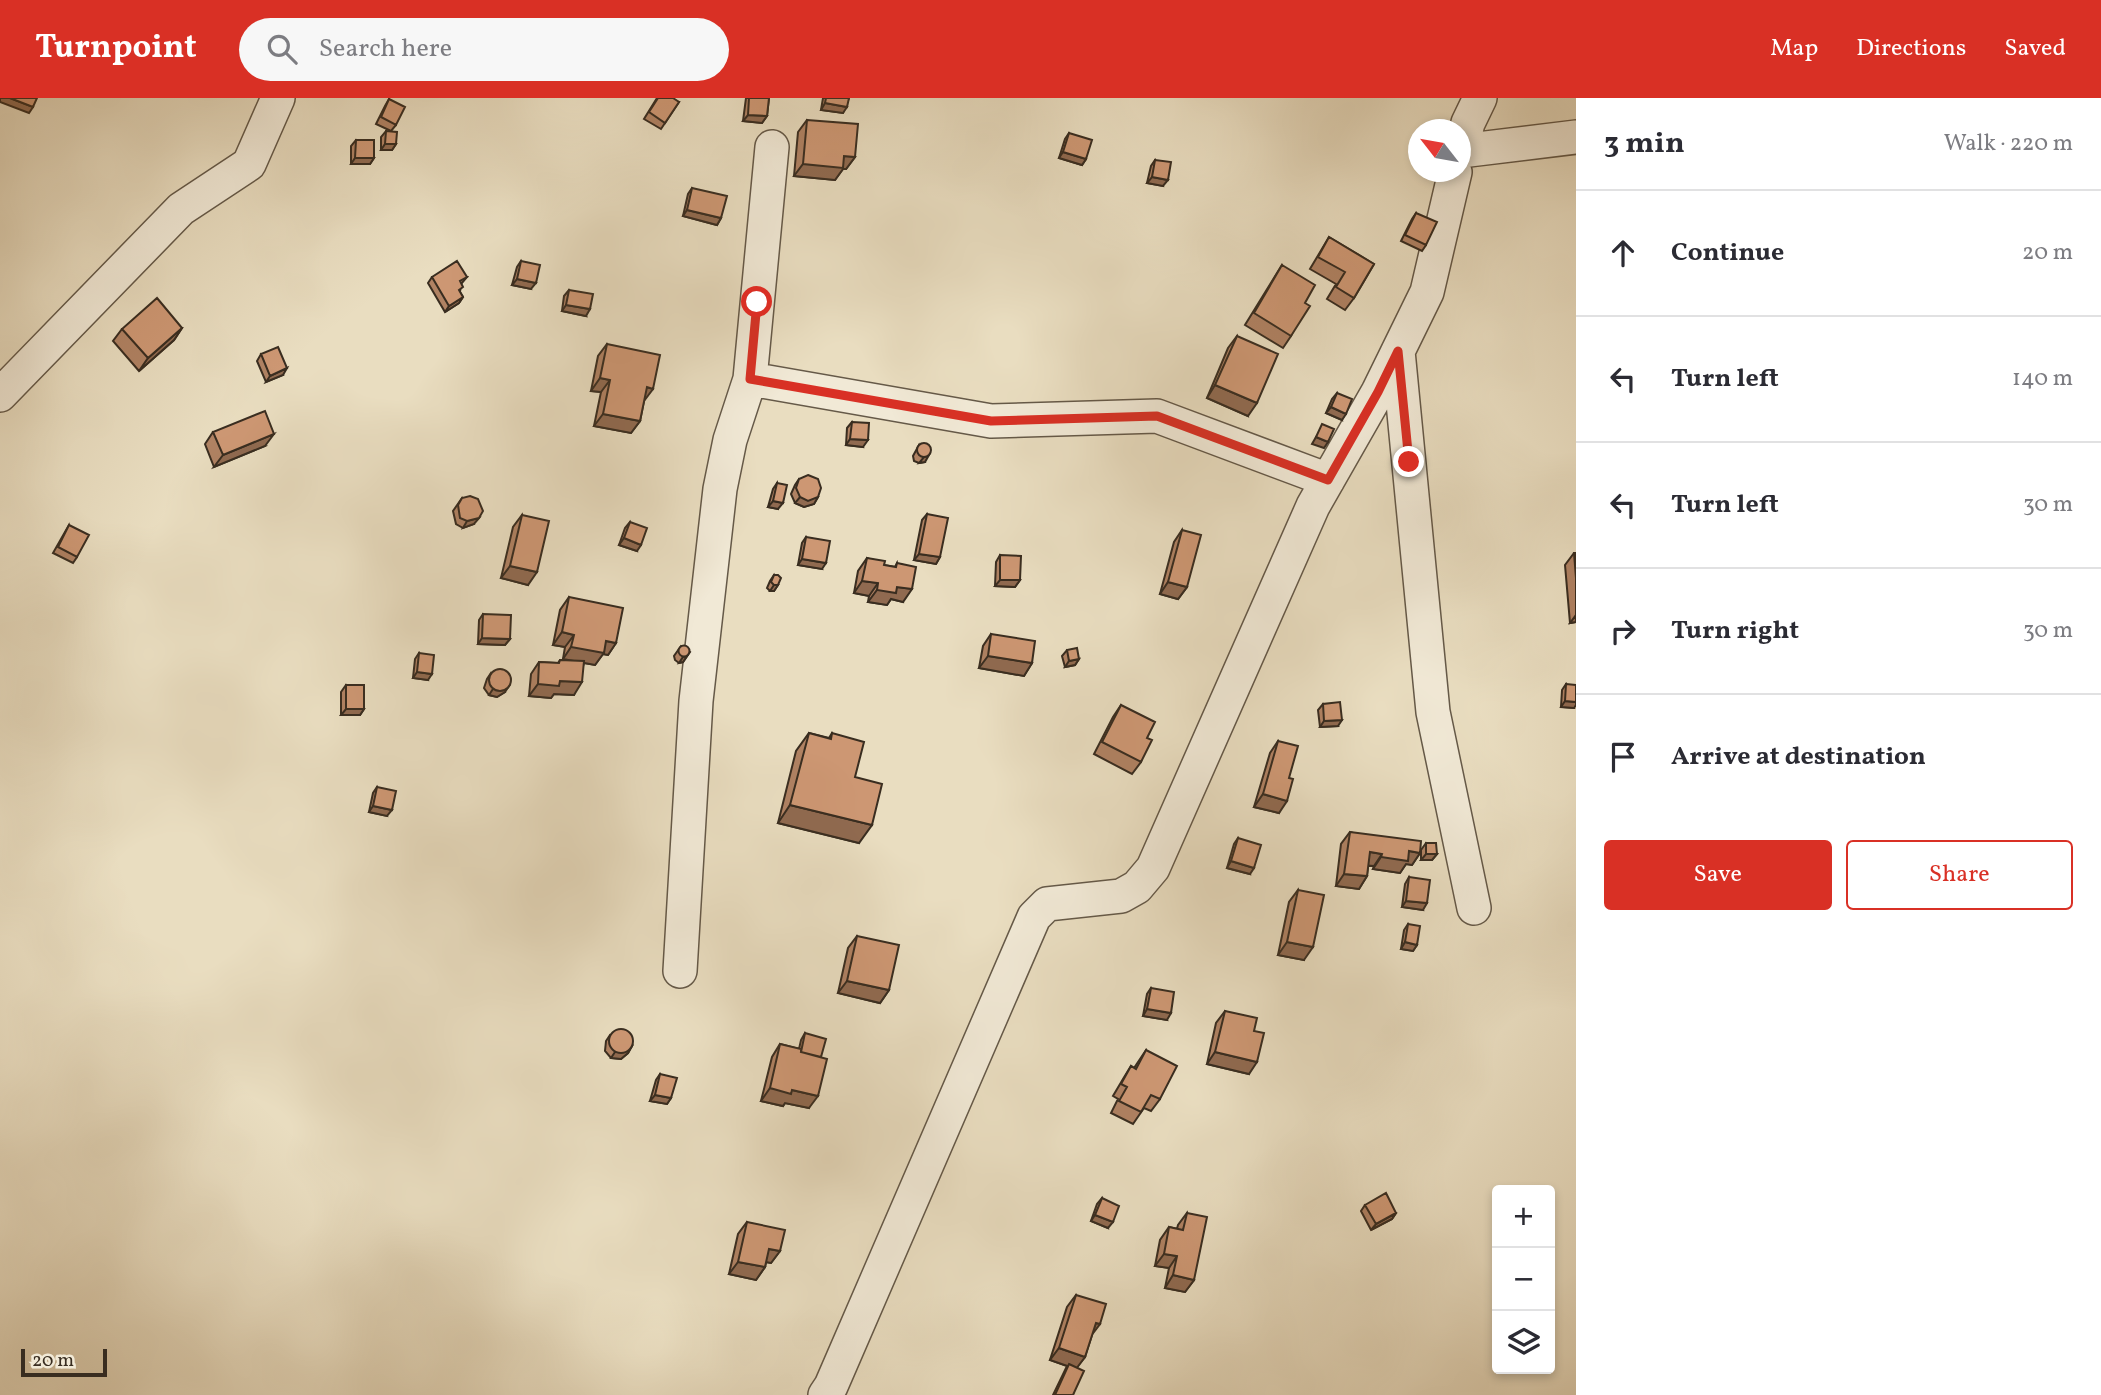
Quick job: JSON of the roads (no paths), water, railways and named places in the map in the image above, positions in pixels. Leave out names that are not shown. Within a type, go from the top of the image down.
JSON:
[{"type":"lane","points":[[0,395],[181,209],[249,164],[278,98]]},
{"type":"lane","points":[[1470,119],[1480,98]]},
{"type":"lane","points":[[1471,149],[1576,137]]},
{"type":"lane","points":[[680,971],[696,701],[720,489],[730,440],[750,379],[772,147]]},
{"type":"lane","points":[[825,1395],[1034,917],[1047,904],[1121,896],[1137,887],[1153,868],[1313,506],[1378,392],[1427,292],[1453,182]]},
{"type":"lane","points":[[1398,351],[1433,712],[1474,908]]},
{"type":"lane","points":[[750,379],[991,421],[1157,416],[1328,480]]}]
